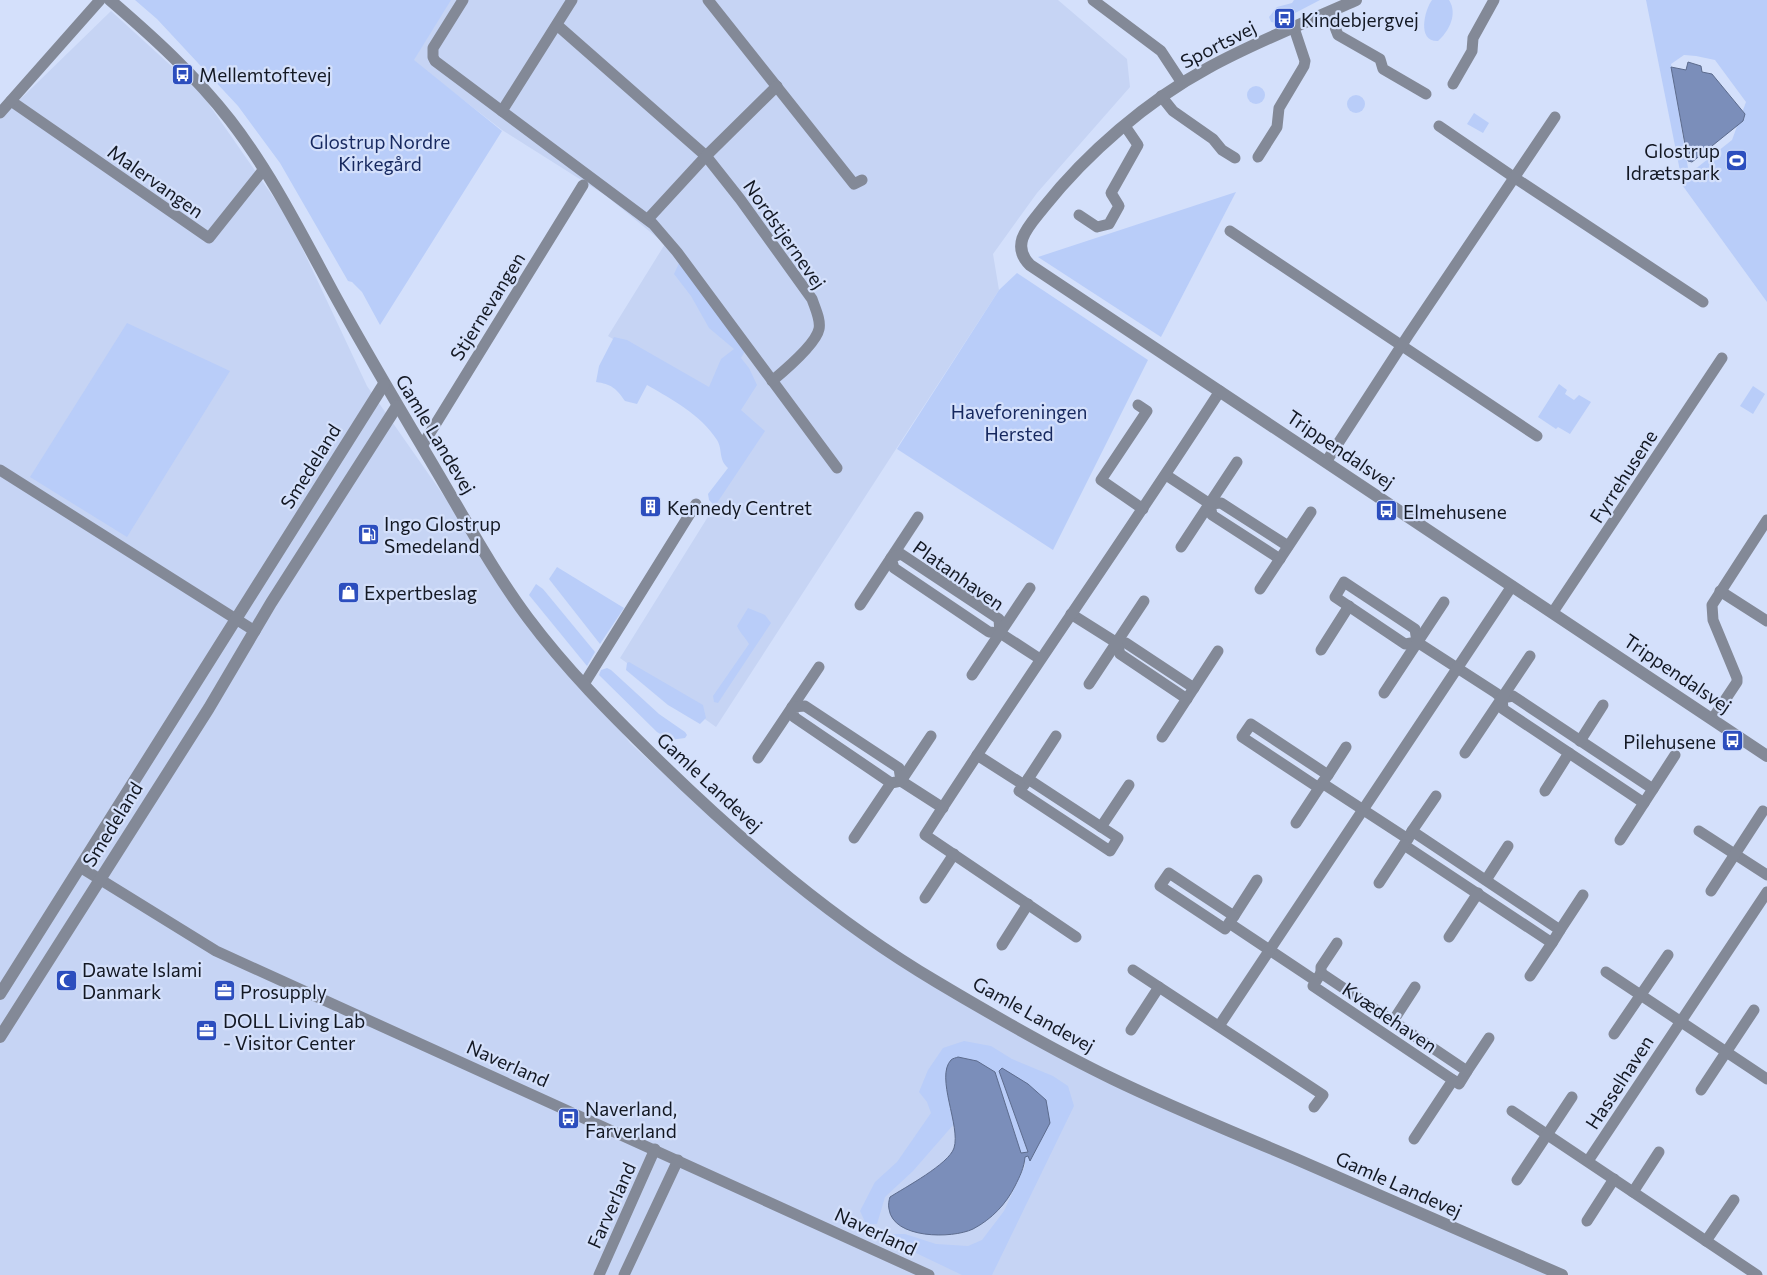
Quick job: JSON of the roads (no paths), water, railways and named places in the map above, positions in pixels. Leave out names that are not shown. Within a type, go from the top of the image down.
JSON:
[{"type":"street","points":[[0,112],[100,0]]},
{"type":"street","name":"Gamle Landevej","points":[[110,0],[149,34],[197,81],[228,117],[264,169],[384,384],[486,554],[528,617],[584,684],[674,776],[736,834],[861,932],[935,981],[1114,1080],[1562,1275]]},
{"type":"street","points":[[463,0],[433,48],[432,57],[502,112],[648,219],[678,252],[837,468]]},
{"type":"street","points":[[502,112],[572,0]]},
{"type":"street","points":[[708,0],[854,184],[862,180]]},
{"type":"street","points":[[1093,0],[1161,51],[1182,83]]},
{"type":"street","name":"Sportsvej","points":[[1029,226],[1086,159],[1162,96],[1226,59],[1356,0]]},
{"type":"street","points":[[1453,84],[1472,51],[1473,38],[1494,0]]},
{"type":"street","points":[[1330,12],[1338,35],[1380,59],[1383,69],[1426,94]]},
{"type":"street","name":"Nordstjernevej","points":[[557,25],[706,156],[740,199],[812,299],[818,316],[819,330],[807,348],[772,381]]},
{"type":"street","points":[[1258,157],[1277,126],[1279,108],[1304,66],[1305,61],[1294,28]]},
{"type":"street","points":[[648,219],[706,156],[777,86]]},
{"type":"street","points":[[1162,96],[1173,111],[1214,139],[1222,150],[1235,158]]},
{"type":"street","name":"Malervangen","points":[[10,101],[209,238],[264,169]]},
{"type":"street","points":[[1326,462],[1556,116]]},
{"type":"street","points":[[1078,215],[1097,227],[1109,224],[1119,206],[1111,193],[1138,145],[1125,126]]},
{"type":"street","points":[[1439,126],[1704,302]]},
{"type":"street","name":"Stjernevangen","points":[[422,446],[583,185]]},
{"type":"street","name":"Trippendalsvej","points":[[1029,226],[1022,238],[1020,248],[1030,265],[1512,586],[1556,608],[1716,713],[1767,756]]},
{"type":"street","points":[[1230,231],[1538,436]]},
{"type":"street","name":"Fyrrehusene","points":[[1556,608],[1722,358]]},
{"type":"street","name":"Smedeland","points":[[0,994],[384,384]]},
{"type":"street","points":[[1076,937],[925,835],[1040,659],[1166,475],[1220,391]]},
{"type":"street","points":[[1138,405],[1147,411],[1101,480],[1143,509]]},
{"type":"street","name":"Smedeland","points":[[0,1037],[397,406]]},
{"type":"street","points":[[1181,547],[1237,462]]},
{"type":"street","points":[[0,470],[255,631]]},
{"type":"street","points":[[1166,475],[1210,504],[1221,503],[1288,546]]},
{"type":"street","points":[[584,684],[696,504]]},
{"type":"street","points":[[1210,504],[1212,515],[1280,559]]},
{"type":"street","points":[[1260,589],[1311,512]]},
{"type":"street","name":"Platanhaven","points":[[860,605],[918,517]]},
{"type":"street","points":[[1716,713],[1737,682],[1737,674],[1713,620],[1712,605],[1767,520]]},
{"type":"street","name":"Platanhaven","points":[[891,558],[901,554],[999,619],[1000,633]]},
{"type":"street","name":"Platanhaven","points":[[891,558],[894,568],[989,632],[1000,633],[1040,659]]},
{"type":"street","points":[[1417,642],[1415,629],[1344,582],[1335,597],[1406,644],[1417,642],[1502,698],[1513,696],[1654,789]]},
{"type":"street","points":[[1219,1026],[1512,586]]},
{"type":"street","name":"Platanhaven","points":[[972,675],[1030,588]]},
{"type":"street","points":[[1720,591],[1767,621]]},
{"type":"street","points":[[1089,684],[1144,601]]},
{"type":"street","points":[[1384,692],[1444,602]]},
{"type":"street","points":[[1321,650],[1349,606]]},
{"type":"street","points":[[1071,614],[1116,643],[1126,643],[1194,688]]},
{"type":"street","points":[[1116,643],[1120,654],[1186,699]]},
{"type":"street","points":[[1162,737],[1218,651]]},
{"type":"street","points":[[1465,753],[1530,656]]},
{"type":"street","points":[[758,758],[819,667]]},
{"type":"street","points":[[1502,698],[1503,710],[1644,803]]},
{"type":"street","points":[[1580,740],[1603,705]]},
{"type":"street","points":[[792,707],[805,706],[899,768],[896,782]]},
{"type":"street","points":[[792,707],[794,717],[896,782],[943,808]]},
{"type":"street","points":[[1323,782],[1242,737],[1251,724],[1323,782],[1364,810],[1408,838],[1486,880],[1560,930]]},
{"type":"street","points":[[854,838],[931,736]]},
{"type":"street","points":[[977,754],[1026,782],[1118,838],[1110,851],[1019,792],[1026,782],[1056,736]]},
{"type":"street","points":[[1296,823],[1346,747]]},
{"type":"street","points":[[1545,791],[1569,753]]},
{"type":"street","points":[[1620,840],[1675,756]]},
{"type":"street","points":[[1101,827],[1129,785]]},
{"type":"street","points":[[1378,883],[1436,796]]},
{"type":"street","points":[[1711,891],[1763,811]]},
{"type":"street","points":[[1699,831],[1767,875]]},
{"type":"street","points":[[1408,838],[1478,893],[1552,943]]},
{"type":"street","points":[[1486,880],[1508,846]]},
{"type":"street","points":[[925,898],[954,854]]},
{"type":"street","name":"Naverland","points":[[80,867],[216,951],[929,1275]]},
{"type":"street","name":"Kvædehaven","points":[[1231,920],[1225,929],[1160,886],[1169,873],[1231,920],[1270,950],[1393,1021],[1467,1071]]},
{"type":"street","points":[[1231,920],[1257,880]]},
{"type":"street","name":"Hasselhaven","points":[[1588,1161],[1767,892]]},
{"type":"street","points":[[1449,937],[1478,893]]},
{"type":"street","points":[[1530,976],[1583,895]]},
{"type":"street","points":[[1002,945],[1028,904]]},
{"type":"street","name":"Kvædehaven","points":[[1337,943],[1321,967],[1319,977],[1313,986],[1453,1080]]},
{"type":"street","name":"Hasselhaven","points":[[1614,1034],[1668,954]]},
{"type":"street","points":[[1133,970],[1323,1094],[1314,1108]]},
{"type":"street","points":[[1606,972],[1767,1079]]},
{"type":"street","name":"Kvædehaven","points":[[1393,1021],[1415,986]]},
{"type":"street","points":[[1131,1030],[1159,987]]},
{"type":"street","points":[[1701,1090],[1754,1010]]},
{"type":"street","points":[[1414,1139],[1453,1080],[1459,1084],[1489,1038]]},
{"type":"street","name":"Hasselhaven","points":[[1517,1180],[1572,1097]]},
{"type":"street","points":[[1512,1111],[1757,1275]]},
{"type":"street","name":"Farverland","points":[[599,1275],[655,1149]]},
{"type":"street","points":[[1632,1192],[1659,1152]]},
{"type":"street","points":[[624,1275],[678,1160]]},
{"type":"street","points":[[1587,1220],[1614,1179]]},
{"type":"street","points":[[1706,1241],[1734,1200]]},
{"type":"place","name":"Kindebjergvej","points":[[1285,19]]},
{"type":"place","name":"Mellemtoftevej","points":[[183,74]]},
{"type":"place","name":"Glostrup Idrætspark","points":[[1736,161]]},
{"type":"place","name":"Kennedy Centret","points":[[651,507]]},
{"type":"place","name":"Elmehusene","points":[[1387,511]]},
{"type":"place","name":"Ingo Glostrup Smedeland","points":[[368,534]]},
{"type":"place","name":"Expertbeslag","points":[[348,592]]},
{"type":"place","name":"Pilehusene","points":[[1732,741]]},
{"type":"place","name":"Dawate Islami Danmark","points":[[66,980]]},
{"type":"place","name":"Prosupply","points":[[224,991]]},
{"type":"place","name":"DOLL Living Lab - Visitor Center","points":[[207,1031]]},
{"type":"place","name":"Naverland, Farverland","points":[[569,1119]]},
{"type":"park label","name":"Glostrup Nordre Kirkegård","points":[[380,152]]},
{"type":"park label","name":"Haveforeningen Hersted","points":[[1019,422]]}]
